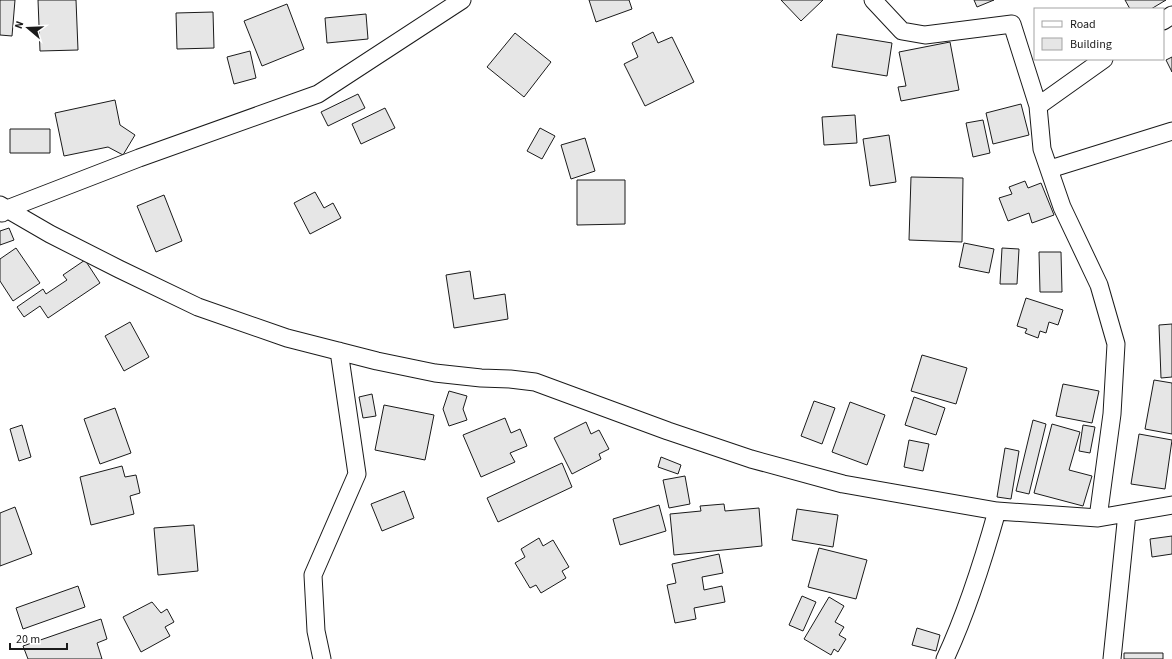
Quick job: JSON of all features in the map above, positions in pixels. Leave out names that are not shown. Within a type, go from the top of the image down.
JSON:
[{"type":"street","points":[[2,210],[139,158],[318,94],[462,0]]},
{"type":"street","points":[[873,0],[902,31],[925,35],[1012,24],[1038,106],[1042,148],[1062,207],[1099,285],[1116,344],[1112,414],[1098,518]]},
{"type":"street","points":[[1038,106],[1103,60]]},
{"type":"street","points":[[1050,169],[1172,131]]},
{"type":"street","points":[[2,210],[198,307],[288,338],[377,361],[435,373],[535,382],[668,431],[751,459],[843,484],[997,511],[1098,518],[1172,505]]},
{"type":"street","points":[[322,659],[316,631],[313,575],[357,474],[339,351]]},
{"type":"street","points":[[944,659],[953,642],[984,560],[997,511]]},
{"type":"street","points":[[1112,659],[1127,513]]},
{"type":"building","points":[[0,0],[15,0],[12,36],[0,35]]},
{"type":"building","points":[[38,0],[76,0],[78,50],[40,51]]},
{"type":"building","points":[[589,0],[629,0],[632,9],[596,22]]},
{"type":"building","points":[[781,0],[823,0],[801,21]]},
{"type":"building","points":[[974,0],[994,0],[977,7]]},
{"type":"building","points":[[1125,0],[1166,0],[1153,8],[1129,8]]},
{"type":"building","points":[[287,4],[304,49],[262,66],[244,21]]},
{"type":"building","points":[[213,12],[214,48],[177,49],[176,13]]},
{"type":"building","points":[[366,14],[368,39],[327,43],[325,18]]},
{"type":"building","points":[[653,32],[658,43],[672,37],[694,82],[645,106],[624,64],[638,57],[632,43]]},
{"type":"building","points":[[515,33],[551,62],[524,97],[487,67]]},
{"type":"building","points":[[837,34],[892,43],[887,76],[832,67]]},
{"type":"building","points":[[950,42],[959,90],[901,101],[898,87],[906,86],[899,52]]},
{"type":"building","points":[[250,51],[256,78],[234,84],[227,57]]},
{"type":"building","points":[[1172,57],[1172,72],[1166,60]]},
{"type":"building","points":[[358,94],[365,108],[328,126],[321,112]]},
{"type":"building","points":[[115,100],[120,125],[135,135],[123,155],[108,147],[64,156],[55,113]]},
{"type":"building","points":[[1021,104],[1029,135],[993,144],[986,113]]},
{"type":"building","points":[[385,108],[395,128],[361,144],[352,124]]},
{"type":"building","points":[[855,115],[857,143],[824,145],[822,117]]},
{"type":"building","points":[[983,120],[990,153],[973,157],[966,123]]},
{"type":"building","points":[[540,128],[555,136],[542,159],[527,151]]},
{"type":"building","points":[[10,129],[50,129],[50,153],[10,153]]},
{"type":"building","points":[[889,135],[896,182],[870,186],[863,139]]},
{"type":"building","points":[[585,138],[595,171],[571,179],[561,145]]},
{"type":"building","points":[[911,177],[963,178],[962,242],[909,240]]},
{"type":"building","points":[[577,180],[625,180],[625,224],[577,225]]},
{"type":"building","points":[[1025,181],[1028,188],[1041,183],[1054,215],[1032,223],[1029,213],[1008,221],[999,198],[1012,194],[1009,187]]},
{"type":"building","points":[[315,192],[324,208],[333,203],[341,218],[310,234],[294,203]]},
{"type":"building","points":[[164,195],[182,241],[156,252],[137,206]]},
{"type":"building","points":[[9,228],[14,240],[0,245],[0,231]]},
{"type":"building","points":[[964,243],[994,249],[989,273],[959,267]]},
{"type":"building","points":[[16,248],[40,283],[13,301],[0,281],[0,259]]},
{"type":"building","points":[[1002,248],[1019,249],[1017,284],[1000,284]]},
{"type":"building","points":[[1039,252],[1061,252],[1062,292],[1040,292]]},
{"type":"building","points":[[85,260],[100,283],[48,318],[40,306],[24,317],[17,307],[43,289],[46,294],[67,280],[63,275]]},
{"type":"building","points":[[470,271],[474,299],[505,294],[508,319],[454,328],[446,275]]},
{"type":"building","points":[[1026,298],[1063,310],[1058,325],[1049,322],[1046,333],[1040,331],[1038,338],[1025,333],[1027,329],[1017,326]]},
{"type":"building","points":[[130,322],[149,357],[124,371],[105,336]]},
{"type":"building","points":[[1172,324],[1172,377],[1161,378],[1159,325]]},
{"type":"building","points":[[922,355],[967,368],[956,404],[911,391]]},
{"type":"building","points":[[1154,380],[1172,383],[1172,434],[1145,429]]},
{"type":"building","points":[[1063,384],[1099,391],[1092,423],[1056,416]]},
{"type":"building","points":[[449,391],[467,396],[463,409],[467,420],[449,426],[443,409]]},
{"type":"building","points":[[372,394],[376,416],[363,418],[359,397]]},
{"type":"building","points":[[914,397],[945,408],[936,435],[905,425]]},
{"type":"building","points":[[814,401],[835,408],[822,444],[801,436]]},
{"type":"building","points":[[850,402],[885,415],[867,465],[832,452]]},
{"type":"building","points":[[384,405],[434,415],[425,460],[375,450]]},
{"type":"building","points":[[115,408],[131,453],[100,464],[84,419]]},
{"type":"building","points":[[505,418],[511,433],[520,429],[527,446],[510,453],[515,462],[481,477],[463,435]]},
{"type":"building","points":[[1033,420],[1046,424],[1029,494],[1016,491]]},
{"type":"building","points":[[586,422],[591,434],[599,430],[609,449],[599,454],[601,459],[572,474],[554,438]]},
{"type":"building","points":[[1052,424],[1080,432],[1069,470],[1092,476],[1083,506],[1034,493]]},
{"type":"building","points":[[22,425],[31,457],[19,461],[10,429]]},
{"type":"building","points":[[1083,425],[1095,427],[1090,453],[1079,451]]},
{"type":"building","points":[[1139,434],[1172,440],[1165,489],[1131,484]]},
{"type":"building","points":[[909,440],[929,444],[923,471],[904,467]]},
{"type":"building","points":[[1005,448],[1019,451],[1011,499],[997,497]]},
{"type":"building","points":[[661,457],[681,465],[678,474],[658,467]]},
{"type":"building","points":[[562,463],[572,487],[498,522],[487,498]]},
{"type":"building","points":[[122,466],[125,477],[136,475],[140,493],[130,496],[134,514],[91,525],[80,477]]},
{"type":"building","points":[[685,476],[690,504],[669,508],[663,480]]},
{"type":"building","points":[[404,491],[414,518],[382,531],[371,504]]},
{"type":"building","points":[[724,504],[725,511],[759,508],[762,546],[674,555],[670,514],[701,511],[700,506]]},
{"type":"building","points":[[659,505],[666,531],[620,545],[613,519]]},
{"type":"building","points":[[15,507],[32,554],[0,566],[0,513]]},
{"type":"building","points":[[797,509],[838,515],[833,547],[792,540]]},
{"type":"building","points":[[194,525],[198,571],[158,575],[154,528]]},
{"type":"building","points":[[1172,536],[1172,554],[1152,557],[1150,539]]},
{"type":"building","points":[[539,538],[543,546],[553,540],[569,567],[562,571],[566,578],[541,593],[536,585],[530,588],[515,563],[525,557],[521,549]]},
{"type":"building","points":[[819,548],[867,560],[856,599],[808,587]]},
{"type":"building","points":[[719,554],[723,573],[702,577],[704,590],[722,586],[725,602],[694,608],[696,619],[675,623],[667,585],[676,583],[672,564]]},
{"type":"building","points":[[78,586],[85,607],[23,629],[16,608]]},
{"type":"building","points":[[802,596],[816,602],[803,631],[789,625]]},
{"type":"building","points":[[829,597],[844,606],[835,622],[844,627],[839,635],[846,639],[838,652],[834,649],[831,655],[804,639]]},
{"type":"building","points":[[152,602],[161,613],[167,609],[174,622],[165,627],[170,636],[141,652],[123,617]]},
{"type":"building","points":[[101,619],[107,639],[97,643],[102,659],[28,659],[23,646]]},
{"type":"building","points":[[917,628],[940,635],[936,651],[912,645]]},
{"type":"building","points":[[1124,653],[1163,653],[1163,659],[1124,659]]}]
